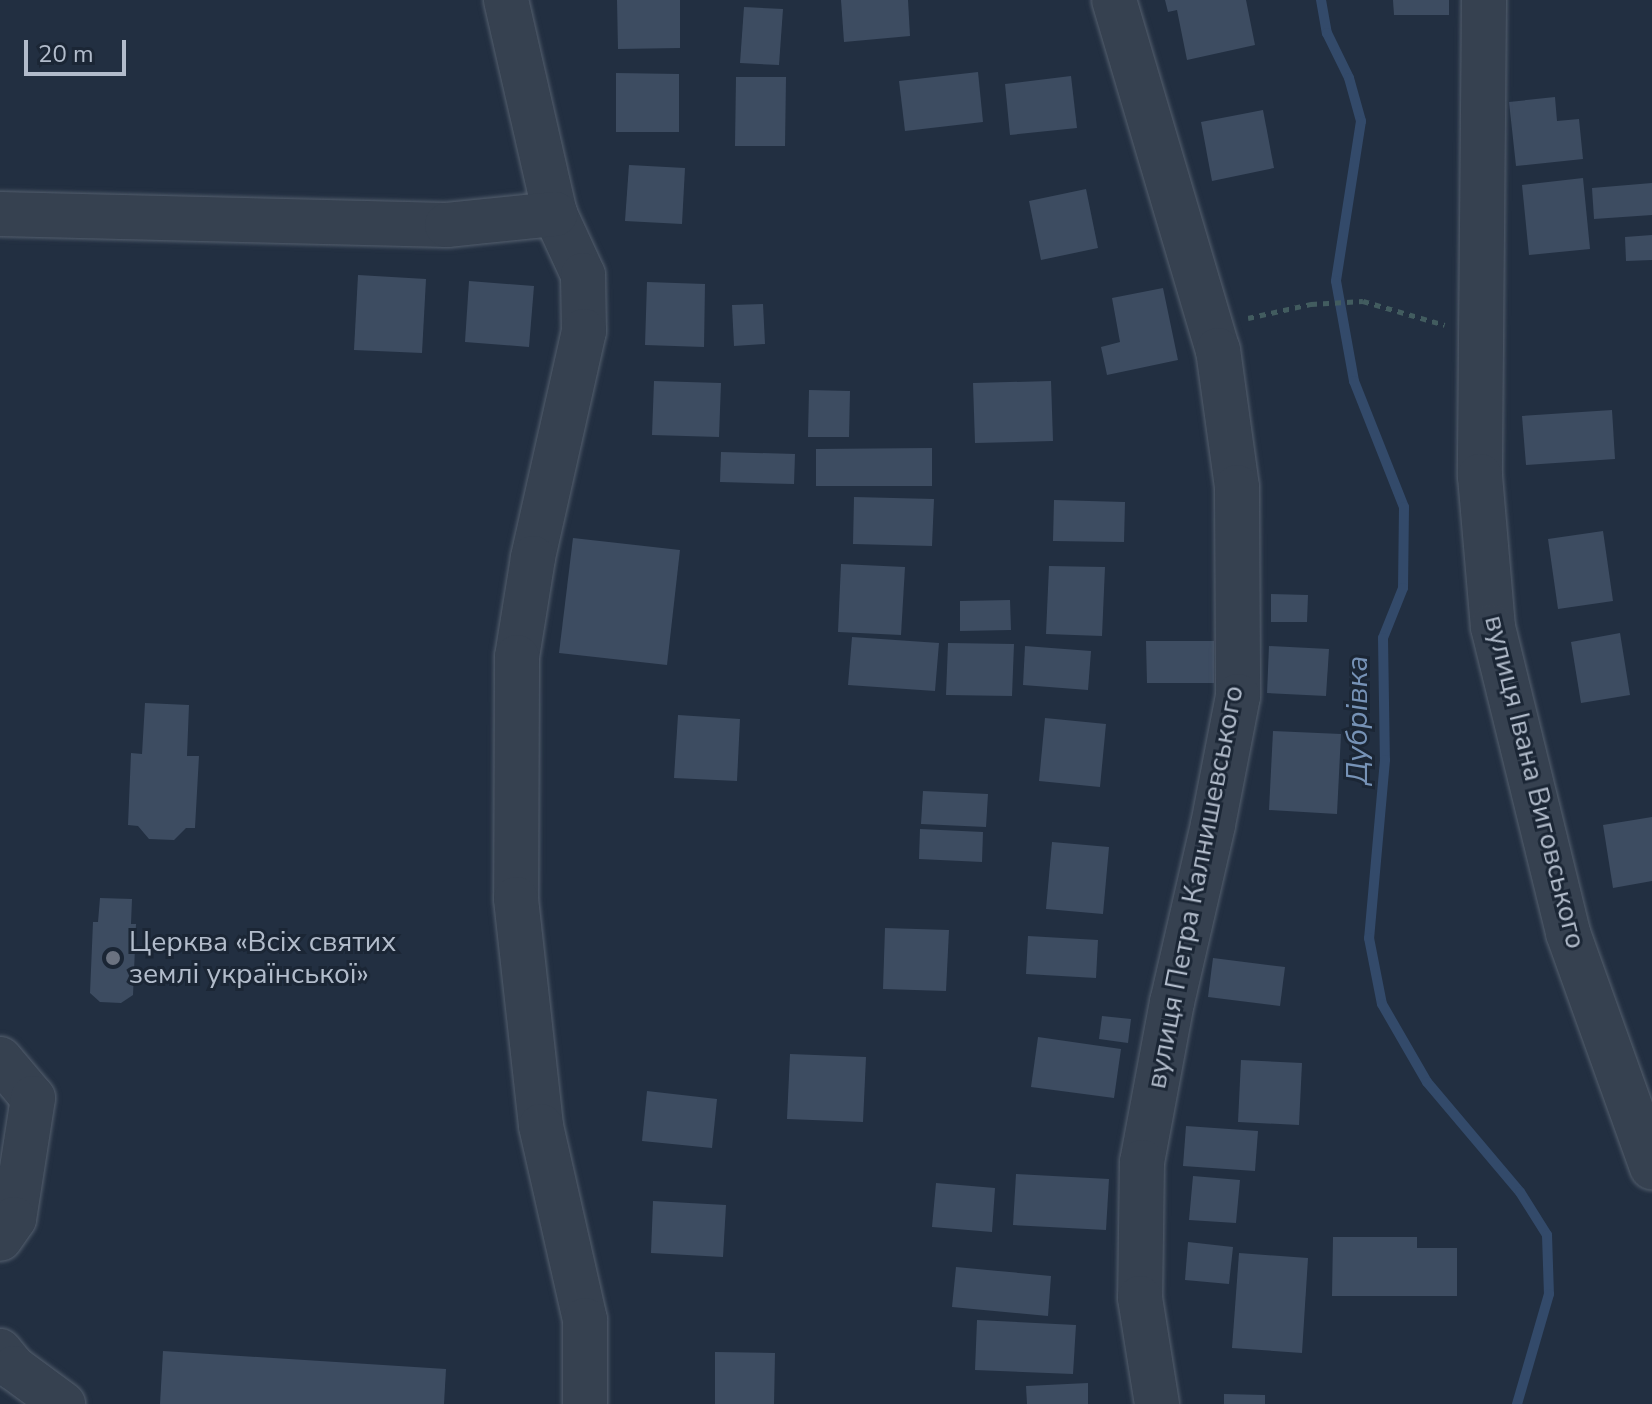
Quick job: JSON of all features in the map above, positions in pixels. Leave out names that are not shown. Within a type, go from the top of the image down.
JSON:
[{"type":"street","points":[[506,0],[555,214],[583,275],[584,331],[533,558],[517,657],[516,899],[541,1126],[585,1320],[585,1404]]},
{"type":"street","name":"вулиця Петра Калнишевського","points":[[1114,0],[1218,350],[1237,487],[1238,696],[1213,825],[1172,1002],[1142,1162],[1140,1298],[1157,1404]]},
{"type":"street","name":"вулиця Івана Виговського","points":[[1484,0],[1480,476],[1493,627],[1568,933],[1652,1167]]},
{"type":"street","points":[[0,214],[447,225],[555,214]]},
{"type":"street","points":[[0,1059],[33,1098],[14,1219],[0,1239]]},
{"type":"street","points":[[0,1351],[14,1368],[63,1404]]},
{"type":"path","points":[[1211,327],[1311,304],[1363,301],[1480,336]]},
{"type":"building","points":[[617,0],[680,0],[680,48],[618,49]]},
{"type":"building","points":[[841,0],[908,0],[910,36],[844,42]]},
{"type":"building","points":[[1165,0],[1246,0],[1255,45],[1187,60],[1177,10],[1168,12]]},
{"type":"building","points":[[1393,0],[1449,0],[1449,15],[1394,15]]},
{"type":"building","points":[[744,7],[783,9],[779,65],[740,63]]},
{"type":"building","points":[[978,72],[983,122],[905,131],[899,81]]},
{"type":"building","points":[[616,73],[679,74],[679,132],[616,132]]},
{"type":"building","points":[[1071,76],[1077,128],[1010,135],[1005,84]]},
{"type":"building","points":[[736,77],[786,77],[785,146],[735,146]]},
{"type":"building","points":[[1555,97],[1557,121],[1579,119],[1583,159],[1516,166],[1509,102]]},
{"type":"building","points":[[1263,110],[1274,168],[1212,181],[1201,122]]},
{"type":"building","points":[[629,165],[685,168],[682,224],[625,221]]},
{"type":"building","points":[[1583,178],[1590,249],[1529,255],[1522,185]]},
{"type":"building","points":[[1652,183],[1652,215],[1594,219],[1592,188]]},
{"type":"building","points":[[1086,189],[1098,248],[1041,260],[1029,201]]},
{"type":"building","points":[[1652,235],[1652,260],[1626,261],[1625,237]]},
{"type":"building","points":[[358,275],[426,279],[422,353],[354,350]]},
{"type":"building","points":[[469,281],[534,286],[529,347],[465,342]]},
{"type":"building","points":[[647,282],[705,284],[704,347],[645,345]]},
{"type":"building","points":[[1163,288],[1178,360],[1107,375],[1101,347],[1120,342],[1112,298]]},
{"type":"building","points":[[763,304],[765,344],[734,346],[732,305]]},
{"type":"building","points":[[654,381],[721,383],[719,437],[652,435]]},
{"type":"building","points":[[1051,381],[1053,441],[975,443],[973,383]]},
{"type":"building","points":[[809,390],[850,391],[849,437],[808,437]]},
{"type":"building","points":[[1612,410],[1615,459],[1526,465],[1522,416]]},
{"type":"building","points":[[932,448],[932,486],[816,486],[816,449]]},
{"type":"building","points":[[721,452],[795,454],[794,484],[720,482]]},
{"type":"building","points":[[854,497],[934,499],[932,546],[853,544]]},
{"type":"building","points":[[1054,500],[1125,502],[1124,542],[1053,541]]},
{"type":"building","points":[[1603,531],[1613,601],[1558,609],[1548,539]]},
{"type":"building","points":[[573,538],[680,550],[667,665],[559,653]]},
{"type":"building","points":[[841,564],[905,567],[901,635],[838,632]]},
{"type":"building","points":[[1049,566],[1105,567],[1102,636],[1046,634]]},
{"type":"building","points":[[1271,594],[1308,595],[1307,622],[1271,622]]},
{"type":"building","points":[[1010,600],[1011,630],[960,631],[960,601]]},
{"type":"building","points":[[1620,633],[1630,695],[1581,703],[1571,642]]},
{"type":"building","points":[[852,637],[939,643],[935,691],[848,685]]},
{"type":"building","points":[[1146,641],[1214,641],[1214,683],[1147,683]]},
{"type":"building","points":[[948,643],[1014,644],[1012,696],[946,695]]},
{"type":"building","points":[[1025,646],[1091,651],[1088,690],[1023,685]]},
{"type":"building","points":[[1269,646],[1329,649],[1326,696],[1267,693]]},
{"type":"building","points":[[145,703],[189,705],[187,756],[199,756],[195,828],[186,828],[174,840],[149,839],[138,826],[128,825],[131,753],[142,754]]},
{"type":"building","points":[[678,715],[740,719],[737,781],[674,778]]},
{"type":"building","points":[[1045,718],[1106,724],[1100,787],[1039,781]]},
{"type":"building","points":[[1273,731],[1341,734],[1337,814],[1269,810]]},
{"type":"building","points":[[923,791],[988,794],[986,827],[921,824]]},
{"type":"building","points":[[1652,817],[1652,881],[1613,888],[1603,825]]},
{"type":"building","points":[[920,829],[983,832],[982,862],[919,859]]},
{"type":"building","points":[[1052,842],[1109,847],[1103,914],[1046,909]]},
{"type":"building","name":"Церква «Всіх святих землі української»","points":[[100,898],[132,899],[131,924],[136,924],[133,995],[121,1003],[100,1002],[90,993],[93,922],[98,922]]},
{"type":"building","points":[[885,928],[949,930],[946,991],[883,989]]},
{"type":"building","points":[[1028,936],[1098,940],[1096,978],[1026,974]]},
{"type":"building","points":[[1213,958],[1285,967],[1280,1006],[1208,997]]},
{"type":"building","points":[[1102,1016],[1131,1019],[1128,1043],[1099,1039]]},
{"type":"building","points":[[1038,1037],[1121,1049],[1114,1098],[1031,1087]]},
{"type":"building","points":[[790,1054],[866,1057],[863,1122],[787,1119]]},
{"type":"building","points":[[1241,1060],[1302,1063],[1299,1125],[1238,1122]]},
{"type":"building","points":[[647,1091],[717,1099],[712,1148],[642,1141]]},
{"type":"building","points":[[1186,1126],[1258,1131],[1255,1171],[1183,1166]]},
{"type":"building","points":[[1016,1174],[1109,1179],[1106,1230],[1013,1225]]},
{"type":"building","points":[[1193,1176],[1240,1180],[1236,1223],[1189,1220]]},
{"type":"building","points":[[936,1183],[995,1188],[992,1232],[932,1227]]},
{"type":"building","points":[[653,1201],[726,1205],[723,1257],[651,1253]]},
{"type":"building","points":[[1333,1237],[1417,1237],[1417,1248],[1457,1248],[1457,1296],[1332,1296]]},
{"type":"building","points":[[1188,1242],[1233,1247],[1229,1284],[1185,1280]]},
{"type":"building","points":[[1239,1253],[1308,1258],[1302,1353],[1232,1348]]},
{"type":"building","points":[[956,1267],[1051,1276],[1048,1316],[952,1307]]},
{"type":"building","points":[[977,1320],[1076,1325],[1073,1374],[975,1370]]},
{"type":"building","points":[[163,1351],[446,1369],[444,1404],[160,1404]]},
{"type":"building","points":[[715,1352],[775,1353],[774,1404],[715,1404]]},
{"type":"building","points":[[1088,1383],[1088,1404],[1027,1404],[1026,1386]]},
{"type":"building","points":[[1224,1394],[1265,1395],[1265,1404],[1224,1404]]},
{"type":"waterway","name":"Дубрівка","points":[[1321,0],[1327,33],[1349,78],[1361,121],[1336,281],[1354,381],[1404,507],[1403,588],[1383,638],[1385,760],[1369,938],[1382,1004],[1427,1082],[1520,1192],[1547,1235],[1549,1294],[1517,1404]]},
{"type":"place","name":"Церква «Всіх святих землі української»","points":[[113,958]]}]
